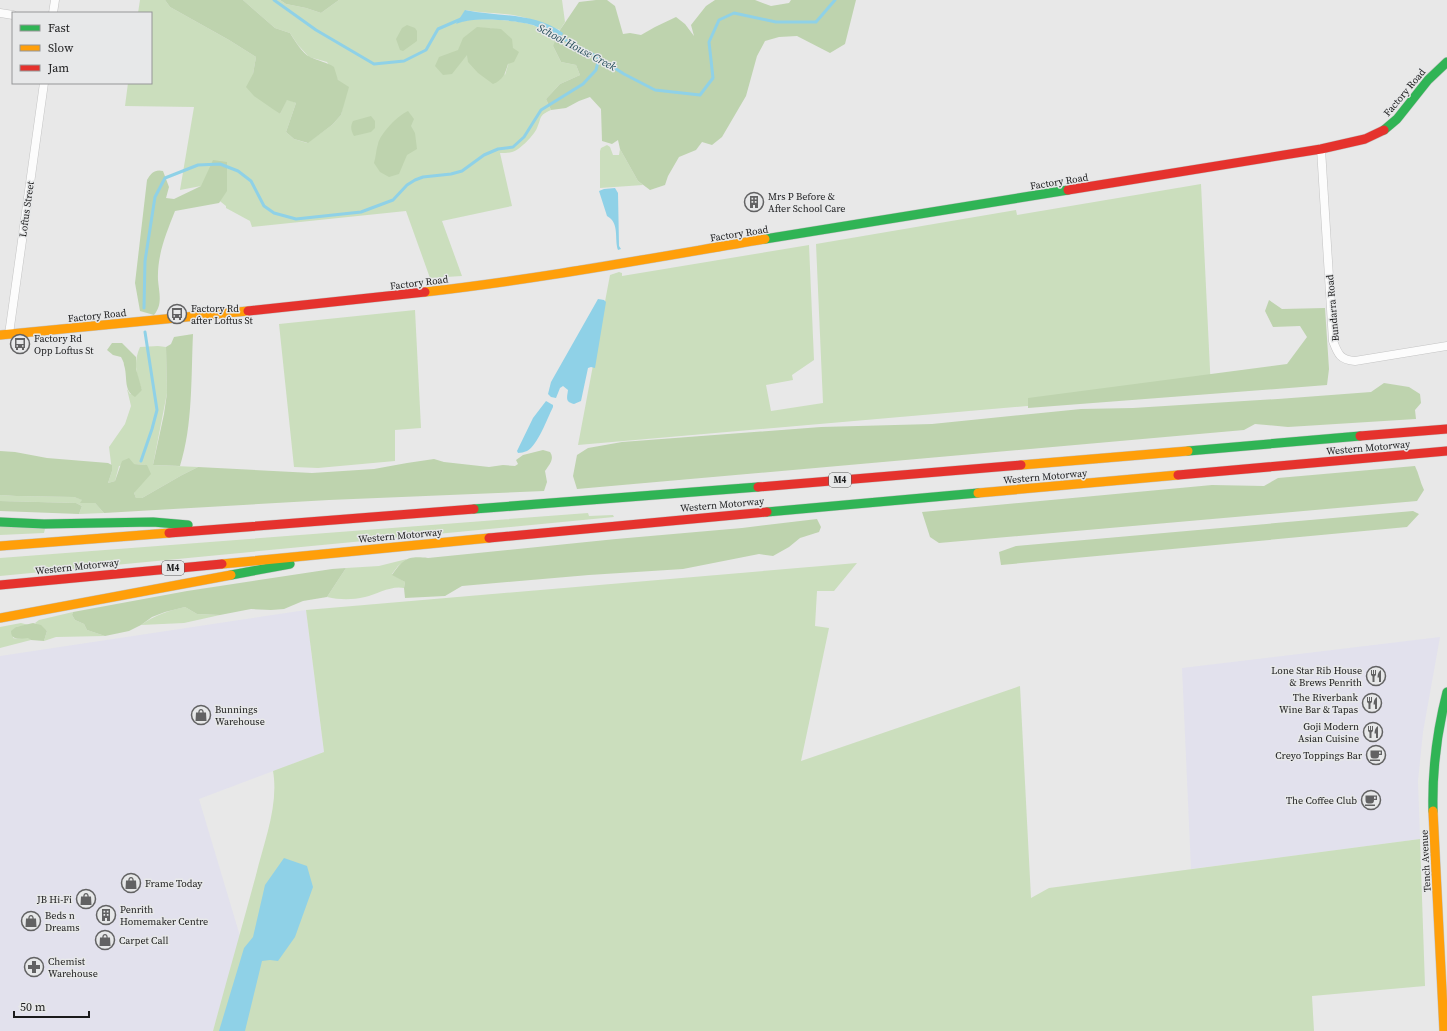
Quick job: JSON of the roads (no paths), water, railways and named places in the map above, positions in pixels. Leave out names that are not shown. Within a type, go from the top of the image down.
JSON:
[{"type":"main road","name":"Factory Road","points":[[4,335],[284,308],[457,288],[622,263],[1321,149],[1365,139],[1383,131],[1397,119],[1428,80],[1447,62]]},
{"type":"main road","name":"Western Motorway","points":[[0,546],[680,494],[1447,429]]},
{"type":"main road","name":"Western Motorway","points":[[0,585],[720,516],[1447,451]]},
{"type":"main road","name":"M4","points":[[0,522],[44,524],[153,522],[233,529]]},
{"type":"main road","points":[[0,618],[274,568],[346,551]]},
{"type":"main road","name":"Tench Avenue","points":[[1444,1031],[1433,793],[1435,743],[1447,692]]},
{"type":"street","points":[[53,12],[55,0]]},
{"type":"street","points":[[0,13],[12,15]]},
{"type":"street","name":"Loftus Street","points":[[4,335],[44,84]]},
{"type":"street","name":"Bundarra Road","points":[[1321,149],[1334,341],[1338,352],[1347,360],[1355,361],[1447,346]]},
{"type":"water","points":[[465,10],[528,18],[552,26],[563,33],[561,38],[533,25],[505,20],[483,19],[456,24]]},
{"type":"water","points":[[615,188],[618,193],[619,246],[621,249],[618,250],[614,223],[607,216],[599,191]]},
{"type":"water","points":[[598,299],[606,302],[595,368],[588,368],[581,401],[574,404],[569,402],[567,399],[568,390],[563,386],[560,388],[556,398],[551,397],[548,394],[551,382]]},
{"type":"water","points":[[546,401],[553,405],[553,407],[538,438],[527,451],[518,453],[517,451],[533,418]]},
{"type":"water","points":[[284,858],[307,866],[313,887],[295,937],[278,961],[262,961],[245,1031],[219,1031],[244,948],[253,937],[265,885]]},
{"type":"waterway","name":"School House Creek","points":[[274,0],[316,30],[374,64],[404,61],[426,50],[438,29],[461,19]]},
{"type":"waterway","name":"School House Creek","points":[[558,36],[655,90],[700,95],[713,78],[709,42],[719,20],[734,13],[776,22],[816,22],[835,0]]},
{"type":"waterway","points":[[144,308],[145,261],[155,197],[165,178],[198,165],[220,164],[238,171],[251,181],[264,206],[274,213],[296,219],[361,212],[393,200],[407,185],[415,180],[423,177],[451,174],[462,171],[484,155],[498,149],[513,147],[524,137],[541,110],[583,84],[596,70],[599,58]]},
{"type":"waterway","points":[[141,461],[157,410],[145,332]]},
{"type":"place","name":"Mrs P Before & After School Care","points":[[754,202]]},
{"type":"place","name":"Factory Rd after Loftus St","points":[[177,314]]},
{"type":"place","name":"Factory Rd Opp Loftus St","points":[[20,344]]},
{"type":"place","name":"Lone Star Rib House & Brews Penrith","points":[[1376,676]]},
{"type":"place","name":"The Riverbank Wine Bar & Tapas","points":[[1372,703]]},
{"type":"place","name":"Bunnings Warehouse","points":[[201,715]]},
{"type":"place","name":"Goji Modern Asian Cuisine","points":[[1373,732]]},
{"type":"place","name":"Creyo Toppings Bar","points":[[1376,755]]},
{"type":"place","name":"The Coffee Club","points":[[1371,800]]},
{"type":"place","name":"Frame Today","points":[[131,883]]},
{"type":"place","name":"JB Hi-Fi","points":[[86,899]]},
{"type":"place","name":"Penrith Homemaker Centre","points":[[106,915]]},
{"type":"place","name":"Beds n Dreams","points":[[31,921]]},
{"type":"place","name":"Carpet Call","points":[[105,940]]},
{"type":"place","name":"Chemist Warehouse","points":[[34,967]]}]
